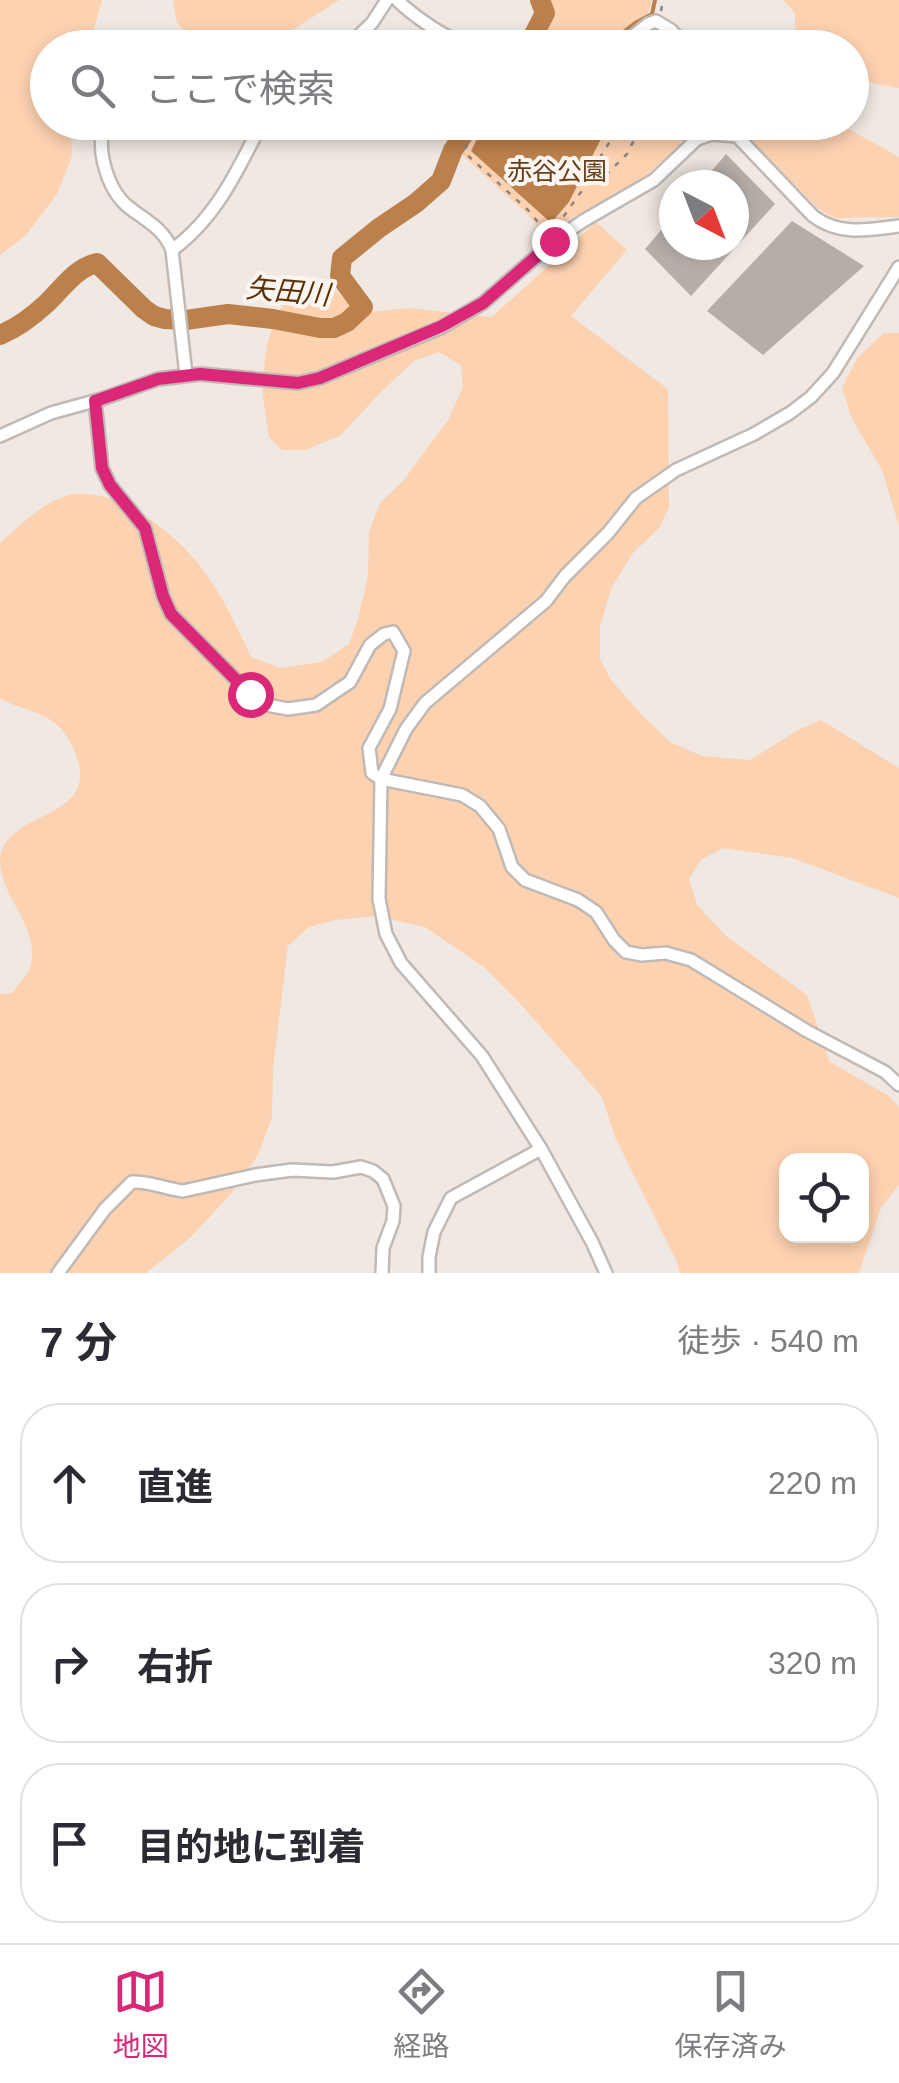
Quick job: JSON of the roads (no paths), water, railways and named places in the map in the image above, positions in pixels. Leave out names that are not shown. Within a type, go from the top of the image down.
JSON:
[{"type":"street","points":[[365,30],[387,0]]},
{"type":"street","points":[[397,0],[434,30]]},
{"type":"street","points":[[640,30],[656,22],[670,30]]},
{"type":"street","points":[[101,140],[109,180],[118,196],[160,230],[172,250],[186,375]]},
{"type":"street","points":[[172,250],[214,210],[253,140]]},
{"type":"street","points":[[0,436],[52,413],[158,379],[200,374],[298,383],[320,378],[442,326],[483,303],[554,241],[654,180],[696,140]]},
{"type":"street","points":[[741,140],[825,225],[842,230],[899,226]]},
{"type":"street","points":[[606,1273],[540,1149],[482,1056],[401,963],[386,934],[379,899],[381,779],[406,729],[426,704],[546,602],[564,576],[608,533],[636,498],[676,470],[754,434],[811,397],[833,373],[899,267]]},
{"type":"street","points":[[95,401],[102,468],[110,485],[145,528],[171,614],[250,694],[267,706],[288,710],[316,705],[350,682],[370,645],[393,632],[404,651],[390,709],[370,748],[372,773],[381,779],[462,794],[480,806],[498,829],[512,867],[525,880],[578,900],[596,912],[626,952],[666,953],[691,960],[807,1031],[885,1072],[899,1085]]},
{"type":"street","points":[[429,1273],[434,1232],[450,1198],[540,1149]]},
{"type":"street","points":[[58,1273],[105,1209],[132,1182],[183,1191],[292,1170],[333,1172],[361,1167],[383,1179],[394,1206],[383,1248],[382,1273]]},
{"type":"waterway","name":"矢田川","points":[[536,30],[545,13],[540,0]]},
{"type":"waterway","points":[[626,30],[652,14],[655,0]]},
{"type":"waterway","name":"矢田川","points":[[0,335],[36,312],[76,274],[97,263],[154,316],[186,320],[228,314],[334,328],[363,307],[340,276],[342,258],[441,181],[460,140]]},
{"type":"park label","name":"赤谷公園","points":[[557,171]]}]
